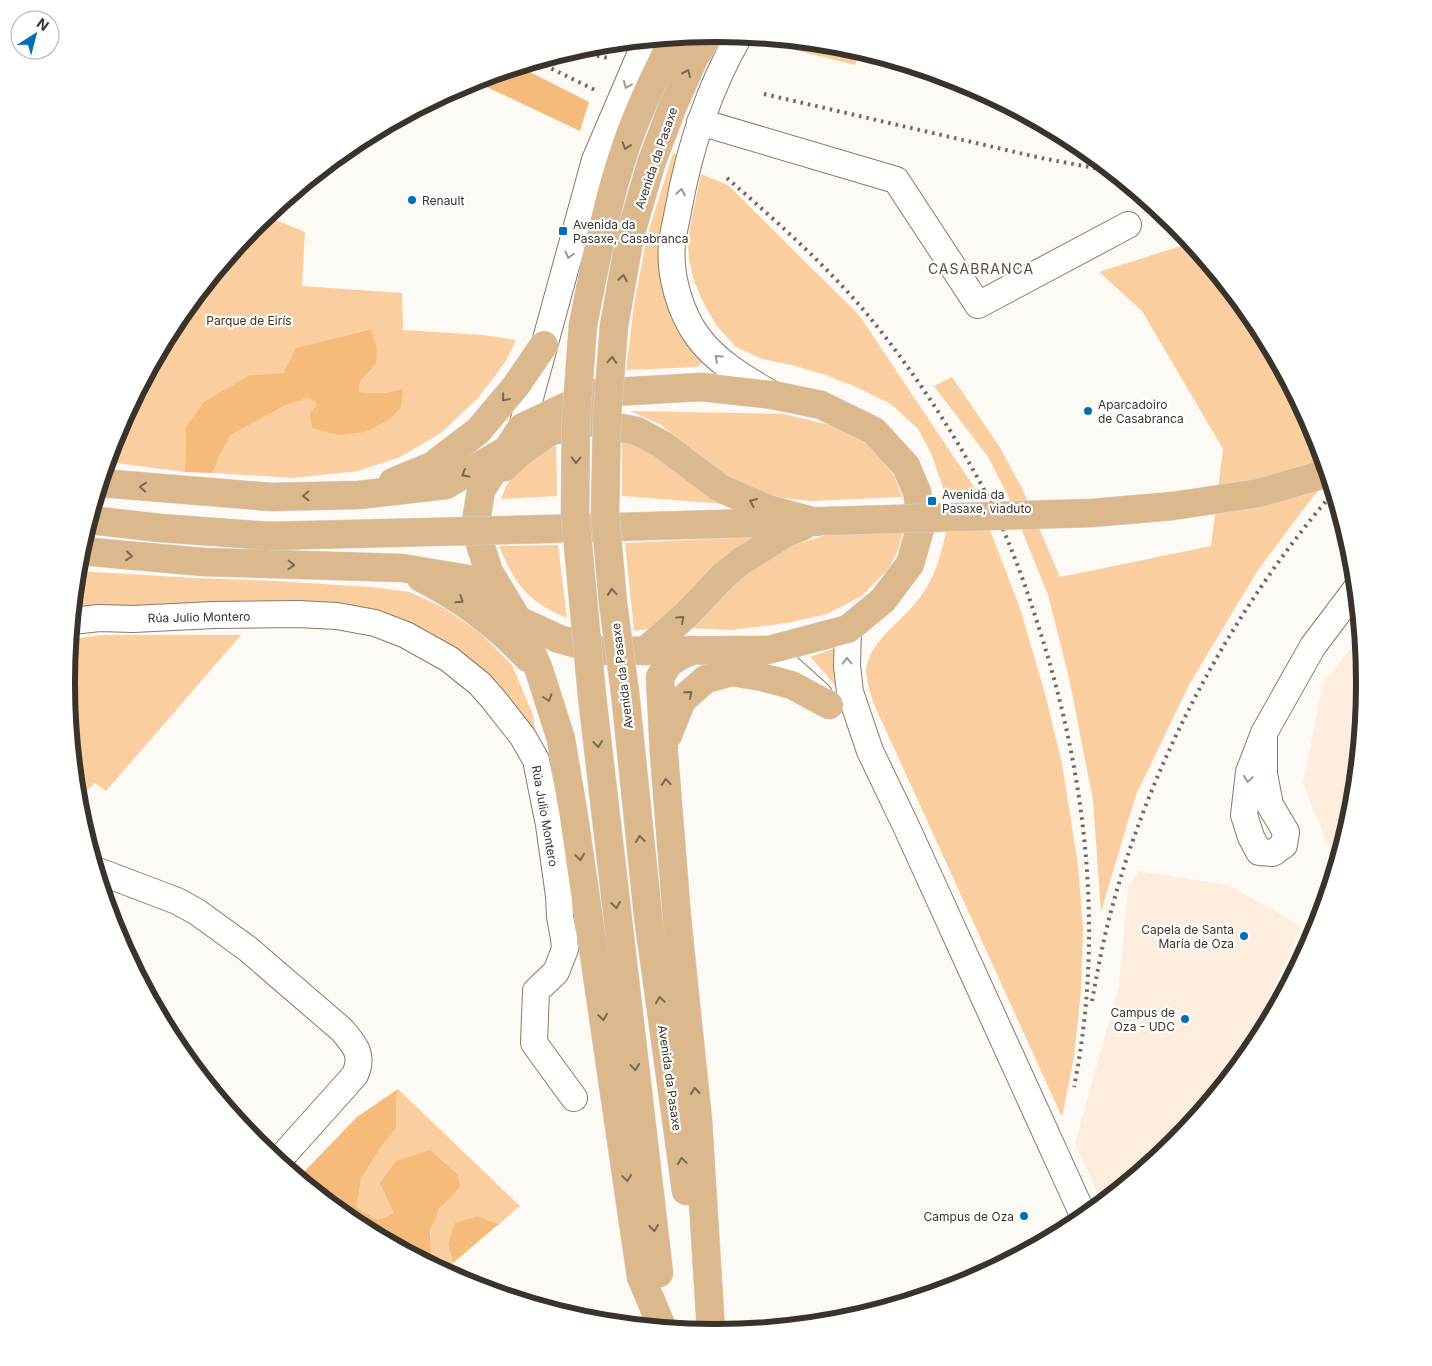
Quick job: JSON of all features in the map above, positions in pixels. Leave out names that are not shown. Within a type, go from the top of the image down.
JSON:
[{"type":"main road","name":"Avenida da Pasaxe","points":[[704,43],[694,58],[672,108],[652,164],[630,236],[614,326],[608,417],[605,512],[613,603],[625,692],[648,916],[704,1323]]},
{"type":"main road","points":[[663,1321],[592,696],[575,513],[576,419],[583,324],[609,204],[626,146],[650,85],[671,44]]},
{"type":"main road","points":[[359,495],[432,466],[478,431],[516,386],[544,345]]},
{"type":"main road","points":[[518,620],[559,639],[603,651],[769,650],[848,629],[883,600],[910,564],[922,522],[917,492],[906,466],[874,431],[821,405],[773,395],[701,387],[596,393],[522,427],[481,490],[476,528],[489,572],[518,620],[539,670],[561,739],[641,1277],[661,1321]]},
{"type":"main road","points":[[481,490],[517,455],[549,432],[591,422],[637,431],[663,446],[720,488],[768,509],[816,522]]},
{"type":"main road","points":[[107,483],[271,497],[359,495],[446,485],[507,450]]},
{"type":"main road","points":[[96,521],[160,528],[269,536],[1092,513],[1173,506],[1259,493],[1322,475]]},
{"type":"main road","points":[[645,651],[687,614],[723,576],[740,562],[786,533],[816,522]]},
{"type":"main road","points":[[89,552],[203,562],[402,568],[474,580],[502,596]]},
{"type":"main road","points":[[402,568],[441,588],[476,611],[502,631],[539,670]]},
{"type":"main road","points":[[693,650],[669,663],[660,677],[677,918],[698,1120],[710,1324]]},
{"type":"main road","points":[[664,754],[669,731],[682,700],[706,679],[732,672],[762,677],[792,686],[829,705]]},
{"type":"street","points":[[735,43],[713,87],[700,122],[683,182],[672,245],[674,279],[682,308],[698,337],[717,358],[744,378],[773,395]]},
{"type":"street","points":[[522,427],[595,160],[643,47]]},
{"type":"street","points":[[700,122],[896,180],[978,305],[1128,225]]},
{"type":"street","points":[[1264,733],[1313,646],[1351,596]]},
{"type":"street","name":"Rúa Julio Montero","points":[[79,621],[99,618],[133,619],[214,615],[298,614],[337,616],[375,623],[406,635],[449,659],[480,684],[510,720],[536,760],[551,842],[565,949],[556,972],[536,991],[534,1042],[574,1098]]},
{"type":"street","points":[[848,629],[847,666],[850,692],[870,752],[906,826],[1081,1210]]},
{"type":"street","points":[[769,650],[829,705],[870,752]]},
{"type":"street","points":[[104,873],[177,901],[197,912],[248,949],[342,1030],[354,1043],[360,1065],[355,1075],[283,1155]]},
{"type":"shaded area","points":[[527,71],[589,102],[580,131],[484,86]]},
{"type":"shaded area","points":[[371,329],[377,348],[376,364],[360,382],[359,392],[383,393],[403,389],[401,407],[390,419],[365,432],[338,435],[312,428],[310,413],[317,404],[308,398],[284,406],[231,435],[213,473],[185,472],[186,427],[204,402],[250,375],[283,373],[296,348]]},
{"type":"shaded area","points":[[1355,643],[1355,725],[1351,767],[1333,856],[1303,783],[1323,684]]},
{"type":"shaded area","name":"Campus de Oza - UDC","points":[[1139,871],[1228,885],[1301,926],[1257,1026],[1224,1073],[1169,1136],[1138,1165],[1099,1196],[1075,1144],[1119,985],[1128,886]]},
{"type":"shaded area","points":[[398,1089],[396,1128],[379,1150],[361,1179],[357,1208],[378,1220],[394,1213],[380,1183],[396,1161],[430,1150],[458,1175],[460,1187],[439,1209],[430,1231],[432,1257],[396,1238],[360,1216],[303,1173],[357,1117]]},
{"type":"shaded area","points":[[478,1216],[499,1224],[453,1263],[448,1244],[455,1223]]},
{"type":"green space","points":[[778,46],[857,58],[855,65]]},
{"type":"green space","points":[[673,153],[680,156],[665,227],[705,359],[698,367],[626,370],[634,305],[647,236]]},
{"type":"green space","points":[[701,174],[728,185],[859,315],[976,490],[945,493],[931,453],[918,429],[891,404],[823,374],[762,359],[736,347],[716,325],[694,281],[689,260],[688,241]]},
{"type":"green space","name":"Parque de Eirís","points":[[274,219],[305,232],[302,286],[402,293],[403,330],[483,335],[516,340],[506,361],[478,398],[441,433],[400,457],[358,471],[294,478],[213,473],[231,435],[284,406],[308,398],[317,404],[310,413],[403,389],[383,393],[359,392],[360,382],[376,364],[370,329],[297,348],[283,373],[250,375],[186,427],[185,472],[114,463],[142,400],[161,363],[183,327],[234,261]]},
{"type":"green space","points":[[1183,245],[1224,293],[1249,327],[1271,363],[1308,438],[1325,484],[1258,570],[1190,683],[1136,795],[1101,912],[1093,800],[1069,678],[1048,595],[1008,496],[988,457],[934,386],[952,377],[999,446],[1022,488],[1060,577],[1211,546],[1223,449],[1142,311],[1099,272]]},
{"type":"green space","points":[[630,411],[784,414],[838,427],[873,448],[894,476],[902,497],[810,501],[783,498],[757,491],[727,476],[661,425]]},
{"type":"green space","points":[[622,434],[737,505],[622,496]]},
{"type":"green space","points":[[556,438],[557,496],[501,499],[506,486],[514,476]]},
{"type":"green space","points":[[990,530],[1020,608],[1046,697],[1062,764],[1078,865],[1083,929],[1081,991],[1074,1057],[1062,1117],[873,702],[866,671],[868,661],[878,643],[915,604],[926,589],[940,557],[946,532]]},
{"type":"green space","points":[[903,531],[898,550],[889,568],[862,596],[827,614],[787,623],[732,630],[688,628],[732,579],[790,546],[830,534]]},
{"type":"green space","points":[[756,537],[650,629],[634,631],[625,543]]},
{"type":"green space","points":[[558,545],[567,618],[542,605],[524,590],[511,571],[499,546]]},
{"type":"green space","points":[[86,571],[371,587],[410,592],[442,607],[479,632],[512,665],[533,715],[537,745],[388,616],[80,611]]},
{"type":"green space","points":[[102,635],[241,635],[106,791],[95,783],[85,792],[77,725],[75,683],[77,638]]},
{"type":"green space","points":[[838,647],[837,688],[810,657]]},
{"type":"green space","points":[[398,1089],[520,1206],[499,1224],[478,1216],[448,1244],[453,1263],[451,1265],[432,1257],[430,1235],[438,1211],[445,1201],[460,1187],[378,1220],[357,1209],[361,1179],[379,1150],[396,1128]]},
{"type":"railway","points":[[593,55],[608,58]]},
{"type":"railway","points":[[545,65],[595,90]]},
{"type":"railway","points":[[764,94],[1041,158],[1097,168]]},
{"type":"railway","points":[[727,178],[817,260],[867,314],[897,352],[952,433],[976,475],[1003,528],[1018,565],[1054,678],[1068,736],[1086,852],[1089,911],[1088,970],[1083,1029],[1074,1087]]},
{"type":"railway","points":[[1092,1001],[1106,929],[1126,862],[1146,805],[1170,749],[1197,694],[1227,640],[1260,588],[1295,539],[1329,498]]},
{"type":"place","name":"Renault","points":[[412,200]]},
{"type":"place","name":"Avenida da Pasaxe, Casabranca","points":[[563,231]]},
{"type":"place","name":"Aparcadoiro de Casabranca","points":[[1088,411]]},
{"type":"place","name":"Avenida da Pasaxe, viaduto","points":[[932,501]]},
{"type":"place","name":"Capela de Santa María de Oza","points":[[1244,936]]},
{"type":"place","name":"Campus de Oza - UDC","points":[[1185,1019]]},
{"type":"place","name":"Campus de Oza","points":[[1024,1216]]},
{"type":"district","name":"CASABRANCA","points":[[981,268]]}]
